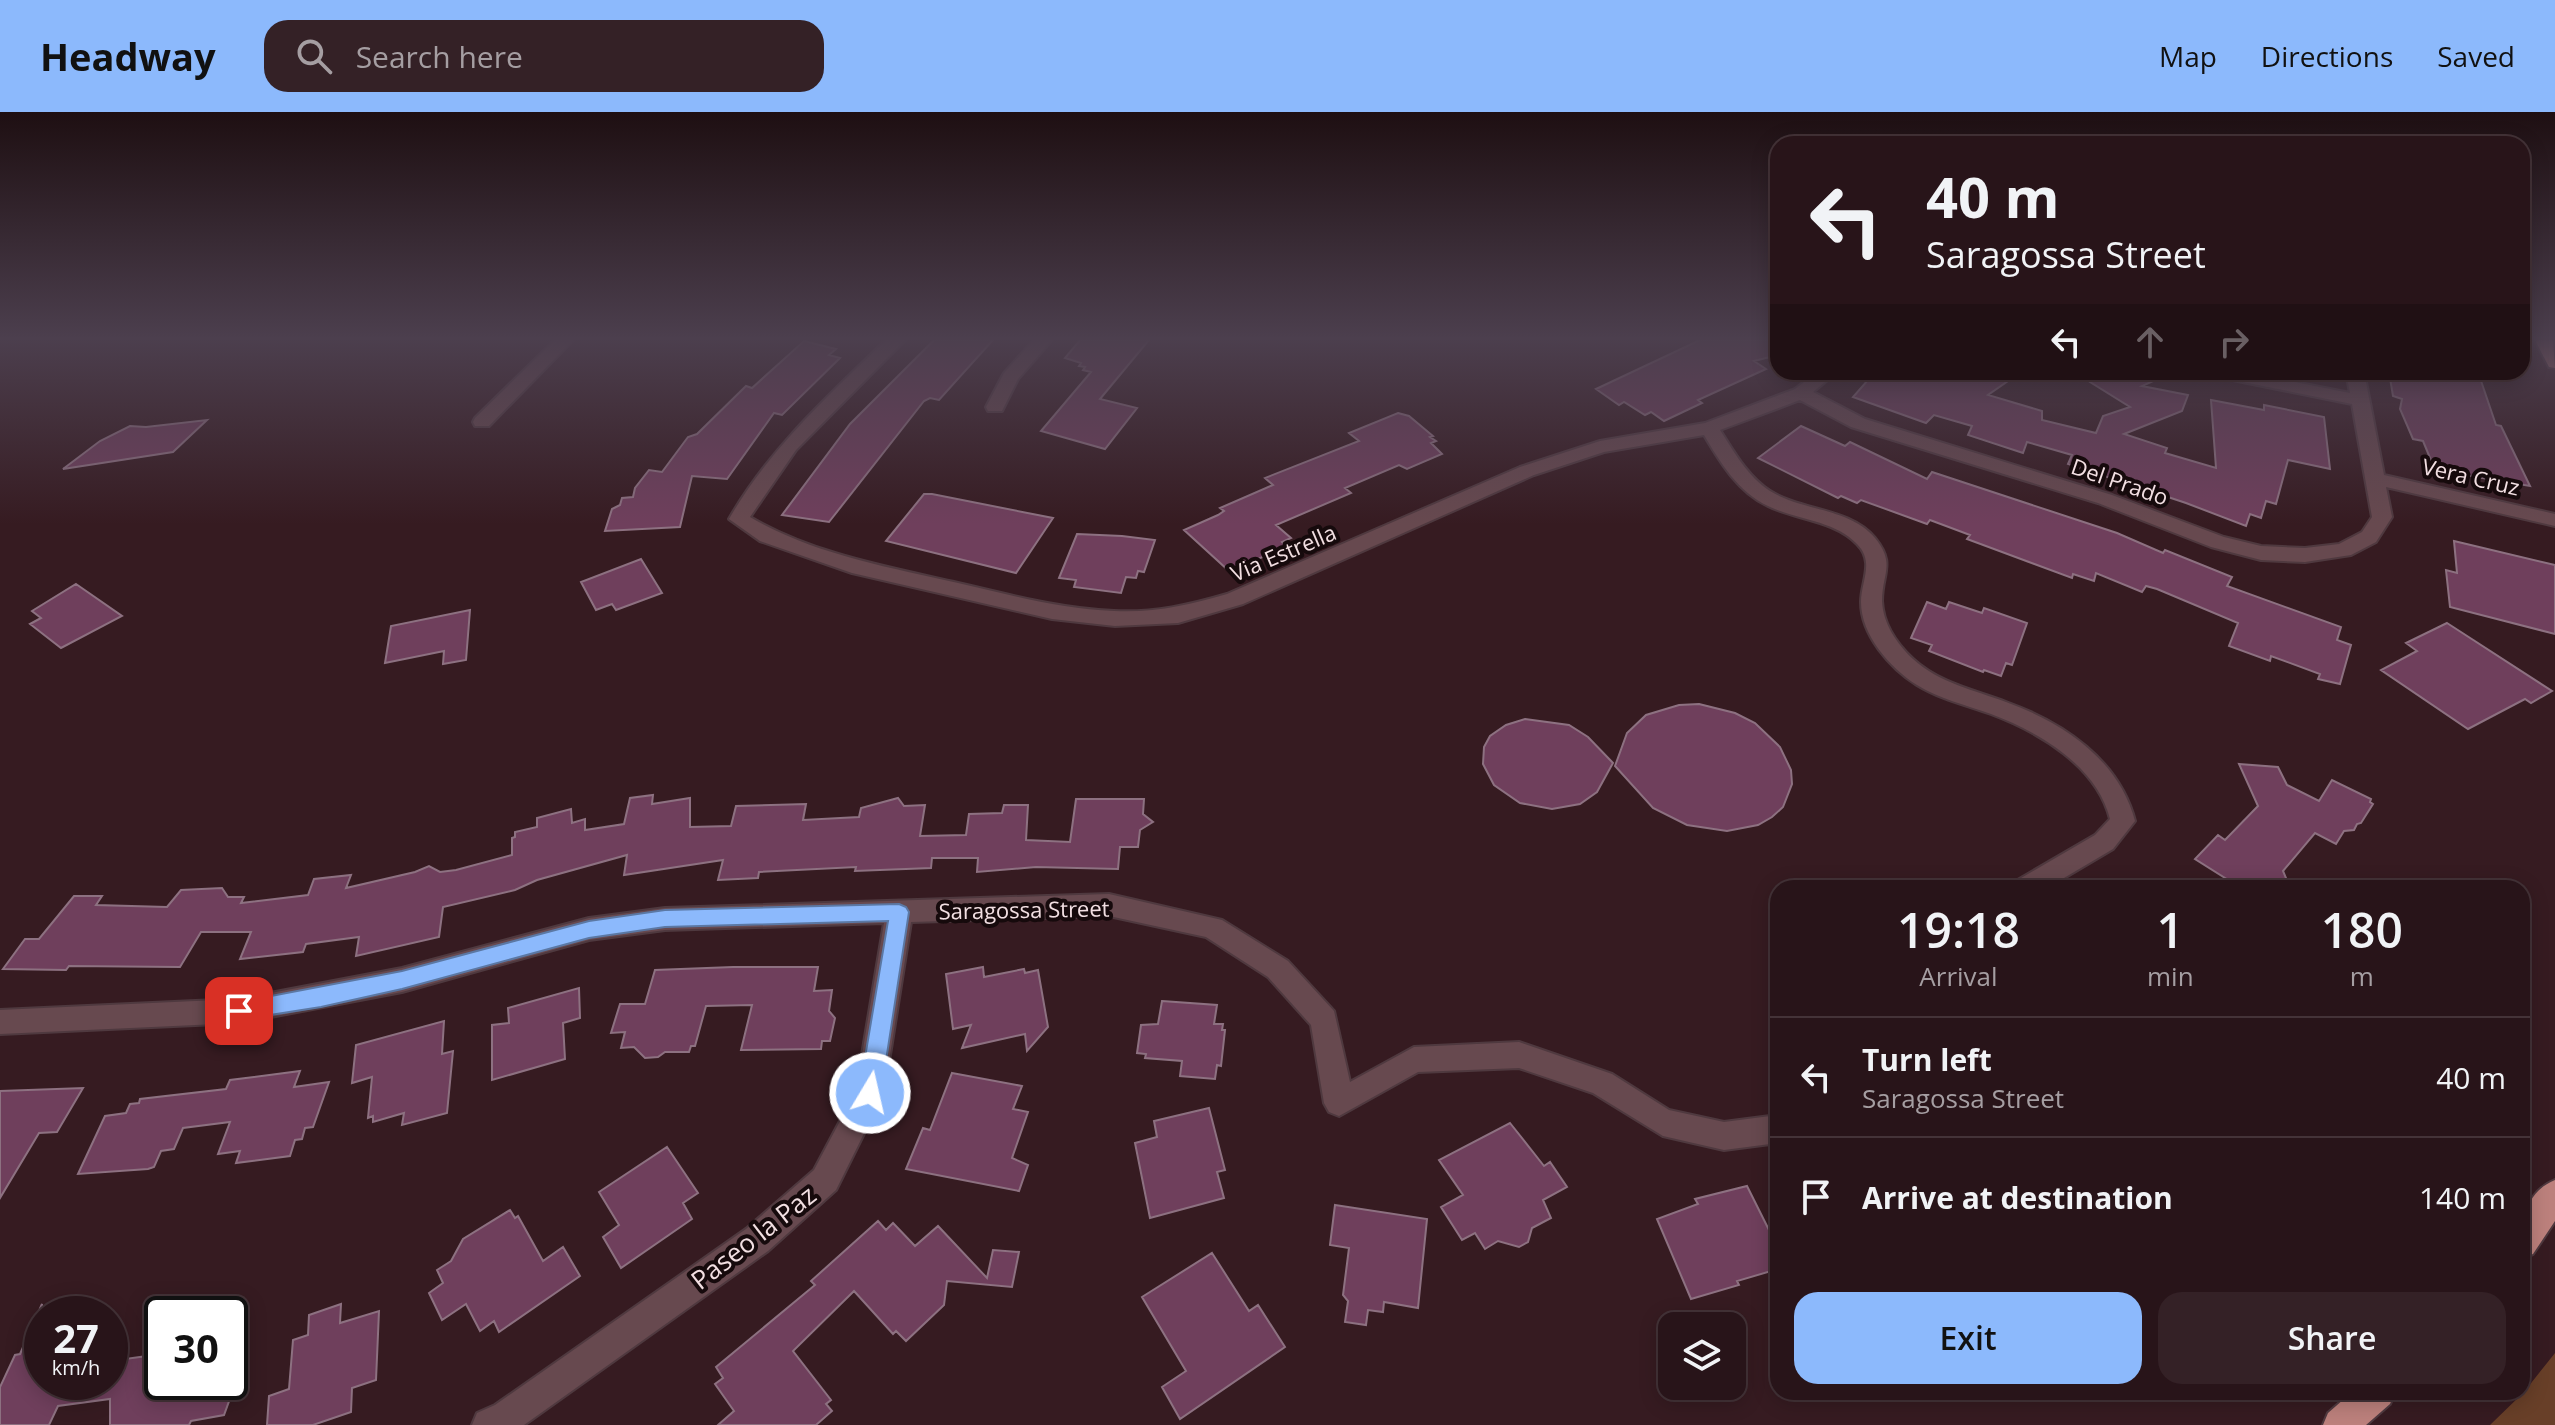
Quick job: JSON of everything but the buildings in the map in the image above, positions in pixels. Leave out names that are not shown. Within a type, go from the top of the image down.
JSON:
[{"type":"main road","points":[[2530,1231],[2555,1195]]},
{"type":"main road","points":[[2340,1425],[2369,1400]]},
{"type":"street","points":[[482,422],[503,401]]},
{"type":"street","name":"Via Estrella","points":[[834,401],[809,425],[750,498],[739,519],[767,536],[852,566],[1036,609],[1115,619],[1178,616],[1235,599],[1527,471],[1600,447],[1709,428],[1779,401]]},
{"type":"street","points":[[995,407],[998,401]]},
{"type":"street","name":"Del Prado","points":[[1817,401],[1858,423],[2105,499],[2218,542],[2261,553],[2305,555],[2344,550],[2369,537],[2382,517],[2362,401]]},
{"type":"street","points":[[1709,428],[1744,480],[1763,496],[1843,526],[1862,537],[1875,553],[1879,571],[1872,594],[1872,617],[1888,644],[1912,671],[1947,690],[2015,714],[2060,741],[2095,767],[2116,795],[2123,821],[2104,842],[2039,880]]},
{"type":"street","name":"Vera Cruz","points":[[2377,479],[2555,520]]},
{"type":"street","name":"Saragossa Street","points":[[0,1022],[239,1011],[321,998],[402,980],[589,929],[665,919],[1109,905],[1213,928],[1278,969],[1324,1020],[1339,1103],[1414,1060],[1519,1055],[1602,1083],[1663,1122],[1724,1136],[1770,1130]]},
{"type":"street","name":"Paseo la Paz","points":[[489,1425],[507,1417],[757,1240],[825,1180],[870,1093],[899,912]]},
{"type":"shaded area","points":[[2555,1353],[2555,1425],[2490,1425],[2516,1400],[2530,1400],[2530,1384]]},
{"type":"route","points":[[239,1011],[321,998],[402,980],[589,929],[665,919],[899,912],[870,1093]]}]
